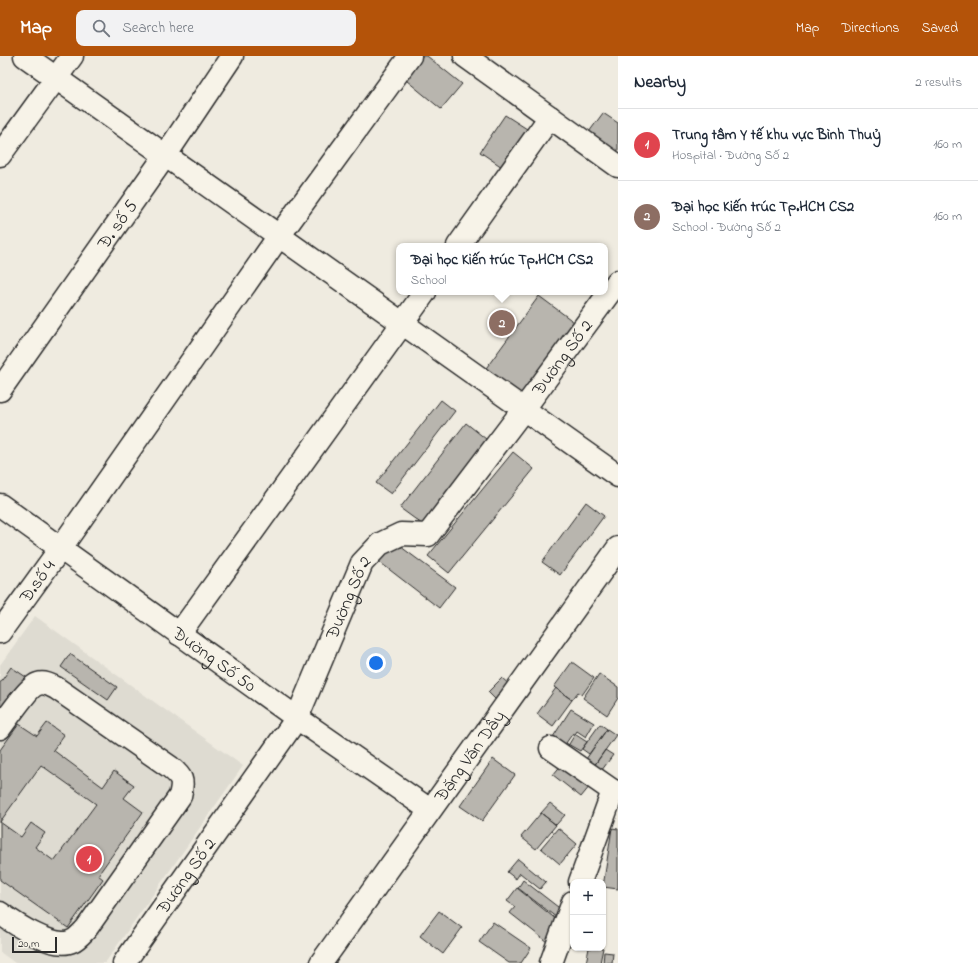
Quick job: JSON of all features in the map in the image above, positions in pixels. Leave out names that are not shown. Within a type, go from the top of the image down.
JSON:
[{"type":"street","points":[[25,56],[618,476]]},
{"type":"street","points":[[0,155],[72,56]]},
{"type":"street","name":"Đ. số 5","points":[[0,390],[165,156],[232,56]]},
{"type":"street","name":"Đ.số 4","points":[[0,632],[60,549],[279,236],[410,56]]},
{"type":"street","points":[[465,56],[618,166]]},
{"type":"street","points":[[460,243],[550,117]]},
{"type":"street","name":"Đường Số 2","points":[[608,295],[618,281]]},
{"type":"street","points":[[179,634],[423,295]]},
{"type":"street","name":"Đường Số 2","points":[[124,963],[297,718],[362,563],[380,544],[402,534],[428,536],[608,295]]},
{"type":"street","name":"Đường Số 50","points":[[0,505],[297,718],[430,810]]},
{"type":"street","name":"Đặng Văn Dầy","points":[[321,963],[618,548]]},
{"type":"street","points":[[0,728],[30,688],[38,684],[46,684],[56,688],[170,767],[180,776],[183,786],[180,796],[86,929],[73,941],[63,944],[43,938],[19,927],[0,913]]},
{"type":"street","points":[[551,748],[615,792],[581,879]]},
{"type":"street","points":[[551,963],[570,910]]},
{"type":"shaded area","points":[[35,616],[243,766],[105,963],[15,963],[0,952],[0,665]]},
{"type":"building","points":[[418,56],[427,56],[462,84],[441,109],[401,76]]},
{"type":"building","points":[[603,113],[618,123],[618,154],[589,132]]},
{"type":"building","points":[[505,115],[527,129],[502,167],[480,152]]},
{"type":"building","points":[[539,296],[574,322],[519,396],[484,371]]},
{"type":"building","points":[[441,400],[455,411],[391,494],[376,483]]},
{"type":"building","points":[[466,423],[491,443],[426,527],[400,508]]},
{"type":"building","points":[[513,452],[534,469],[449,573],[428,556]]},
{"type":"building","points":[[586,502],[604,516],[560,575],[542,562]]},
{"type":"building","points":[[393,541],[455,587],[439,608],[377,560]]},
{"type":"building","points":[[70,654],[117,687],[108,700],[61,667]]},
{"type":"building","points":[[572,662],[594,678],[582,695],[578,692],[572,700],[554,687]]},
{"type":"building","points":[[11,667],[26,677],[0,712],[0,683]]},
{"type":"building","points":[[599,674],[618,687],[618,698],[607,715],[583,698]]},
{"type":"building","points":[[502,678],[512,687],[498,702],[488,692]]},
{"type":"building","points":[[556,688],[572,700],[553,726],[537,714]]},
{"type":"building","points":[[571,709],[594,723],[586,737],[577,731],[566,749],[551,740]]},
{"type":"building","points":[[47,723],[64,735],[53,750],[103,787],[114,771],[134,785],[124,798],[143,812],[98,875],[103,879],[68,928],[0,880],[0,822],[0,750],[19,724],[37,736]],"holes":[[[41,765],[96,804],[54,861],[35,847],[45,833],[31,823],[21,837],[0,822]]]},
{"type":"building","points":[[600,724],[607,729],[589,754],[582,749]]},
{"type":"building","points":[[607,729],[616,735],[594,766],[586,759]]},
{"type":"building","points":[[573,733],[587,742],[580,751],[566,743]]},
{"type":"building","points":[[605,750],[613,755],[596,778],[589,773]]},
{"type":"building","points":[[493,759],[515,775],[482,821],[460,806]]},
{"type":"building","points":[[562,764],[590,786],[581,797],[553,775]]},
{"type":"building","points":[[550,803],[565,815],[556,825],[541,813]]},
{"type":"building","points":[[541,813],[556,825],[536,849],[521,837]]},
{"type":"building","points":[[558,828],[577,844],[560,864],[541,848]]},
{"type":"building","points":[[612,828],[618,829],[618,889],[606,887],[606,879],[604,879]]},
{"type":"building","points":[[518,859],[546,882],[540,889],[520,873],[516,879],[507,872]]},
{"type":"building","points":[[523,880],[567,914],[561,921],[518,888]]},
{"type":"building","points":[[517,888],[562,924],[547,942],[510,913],[515,907],[507,901]]},
{"type":"building","points":[[439,911],[462,928],[443,954],[420,936]]},
{"type":"building","points":[[493,922],[531,948],[521,963],[509,963],[479,942]]},
{"type":"building","points":[[588,951],[602,951],[600,963],[586,963]]},
{"type":"building","points":[[604,952],[613,953],[612,963],[603,963]]},
{"type":"place","name":"Đại học Kiến trúc Tp.HCM CS2","points":[[502,323]]},
{"type":"place","name":"Trung tâm Y tế khu vực Bình Thuỷ","points":[[89,859]]}]
